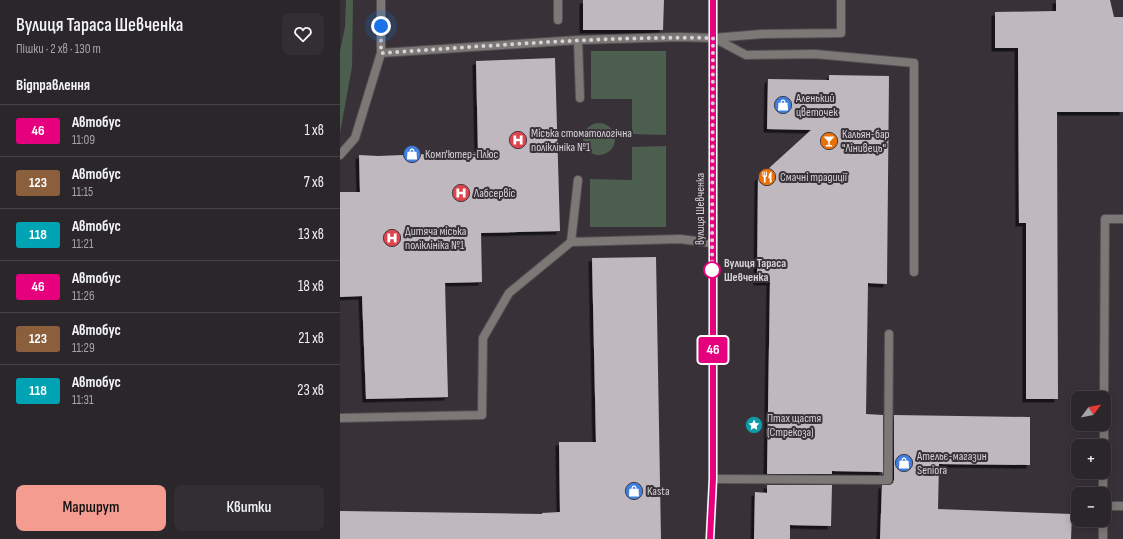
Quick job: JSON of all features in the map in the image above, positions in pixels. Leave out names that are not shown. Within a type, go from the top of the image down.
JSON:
[{"type":"main road","name":"вулиця Шевченка","points":[[710,539],[713,479],[713,0]]},
{"type":"lane","points":[[340,155],[355,138],[381,53],[382,0]]},
{"type":"lane","points":[[558,0],[558,20]]},
{"type":"lane","points":[[381,53],[578,40],[679,37],[713,38],[762,34],[841,33],[841,0]]},
{"type":"lane","points":[[713,38],[746,55],[815,54],[914,63],[914,272]]},
{"type":"lane","points":[[578,40],[580,98]]},
{"type":"lane","points":[[571,242],[578,180]]},
{"type":"lane","points":[[1104,391],[1105,219],[1123,219]]},
{"type":"lane","points":[[340,418],[482,415],[483,338],[509,293],[571,242],[680,239],[712,243]]},
{"type":"lane","points":[[713,479],[888,480],[889,334]]},
{"type":"lane","points":[[1111,506],[1123,506]]},
{"type":"lane","points":[[1103,527],[1103,539]]},
{"type":"green space","points":[[346,0],[353,0],[352,67],[340,133],[340,51],[345,27]]},
{"type":"green space","points":[[591,51],[666,51],[666,135],[632,134],[632,99],[591,99]]},
{"type":"green space","points":[[596,123],[602,123],[612,130],[615,139],[614,145],[608,152],[602,155],[596,155],[586,148],[583,142],[583,136],[590,126]]},
{"type":"green space","points":[[666,146],[666,227],[590,227],[590,179],[632,180],[632,147]]},
{"type":"building","points":[[583,0],[664,0],[663,30],[583,30]]},
{"type":"building","points":[[1056,0],[1110,0],[1114,17],[1123,17],[1123,112],[1057,112],[1058,399],[1026,399],[1026,223],[1019,223],[1018,48],[995,48],[995,12],[1056,11]]},
{"type":"building","points":[[555,58],[560,231],[481,233],[482,282],[445,283],[448,397],[366,399],[362,296],[340,297],[340,192],[360,192],[359,155],[378,156],[478,152],[476,61]]},
{"type":"building","points":[[829,75],[889,76],[887,284],[868,283],[866,414],[883,415],[883,474],[882,472],[832,471],[832,474],[767,474],[770,282],[757,282],[758,178],[811,130],[767,129],[768,79],[829,80]]},
{"type":"building","points":[[656,257],[661,539],[340,539],[340,511],[542,514],[560,512],[559,442],[596,442],[592,258]]},
{"type":"building","points":[[894,415],[1030,417],[1030,465],[939,464],[938,509],[1071,514],[1071,539],[880,539],[882,485],[890,485],[894,480]]},
{"type":"building","points":[[767,485],[832,485],[831,526],[790,525],[790,539],[754,539],[755,492],[767,493]]},
{"type":"bus line","name":"46","points":[[710,539],[713,479],[713,0]]},
{"type":"place","name":"Аленький цветочек","points":[[783,105]]},
{"type":"place","name":"Міська стоматологічна поліклініка №1","points":[[518,140]]},
{"type":"place","name":"Кальян-бар \"Лінивець\"","points":[[829,141]]},
{"type":"place","name":"Комп'ютер-Плюс","points":[[412,154]]},
{"type":"place","name":"Смачні традиції","points":[[767,177]]},
{"type":"place","name":"Лабсервіс","points":[[461,193]]},
{"type":"place","name":"Дитяча міська поліклініка №1","points":[[392,238]]},
{"type":"place","name":"Вулиця Тараса Шевченка","points":[[712,270]]},
{"type":"place","name":"Птах щастя (Стрекоза)","points":[[754,425]]},
{"type":"place","name":"Ательє-магазин Seniora","points":[[904,463]]},
{"type":"place","name":"Kasta","points":[[634,491]]},
{"type":"route","points":[[381,26],[381,53],[578,40],[679,37],[713,38],[712,274],[712,270]]}]
